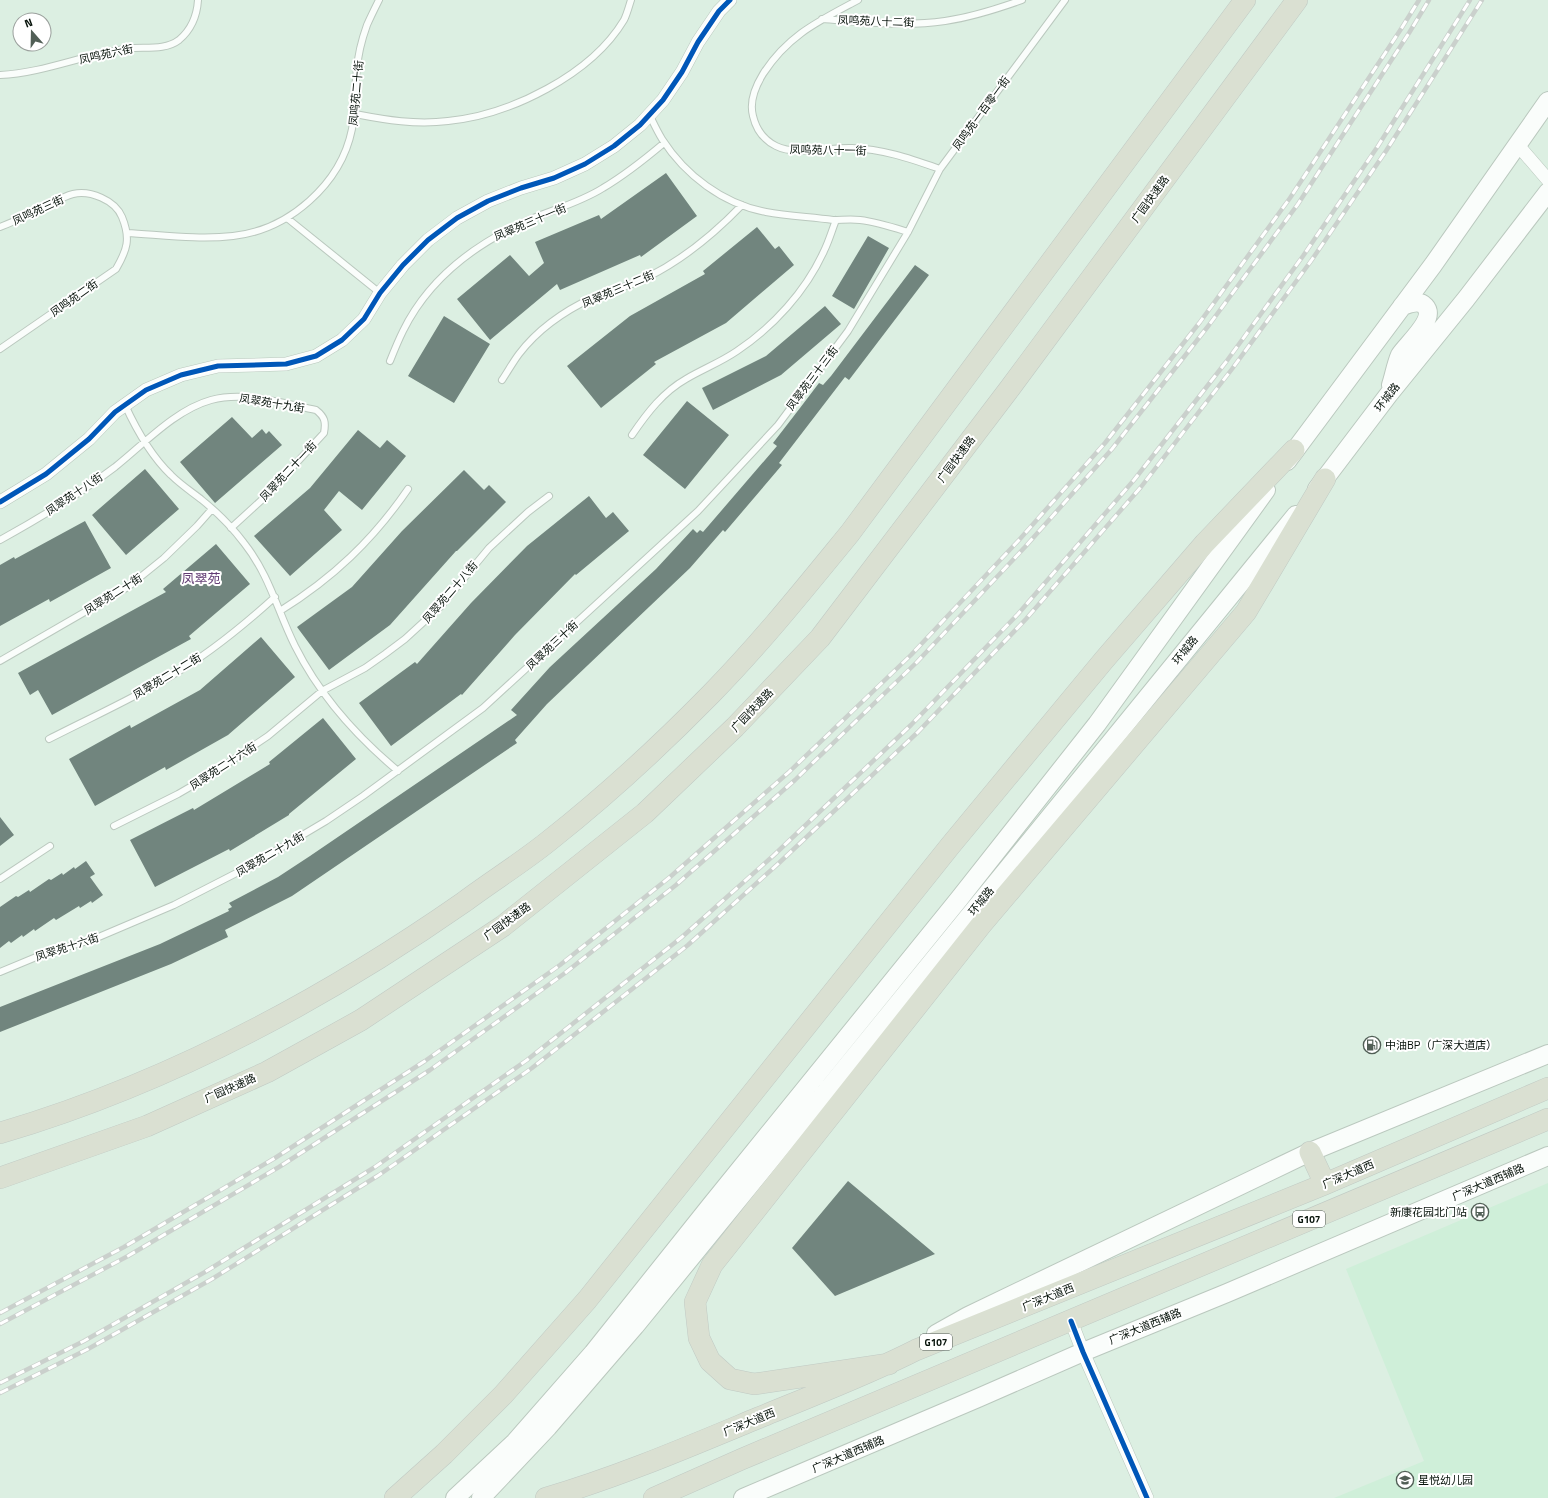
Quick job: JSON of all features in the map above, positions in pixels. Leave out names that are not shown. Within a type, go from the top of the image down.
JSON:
[{"type":"highway","points":[[0,1133],[28,1125],[124,1090],[217,1049],[315,998],[414,937],[549,841],[632,771],[712,693],[783,615],[850,533],[1245,0]]},
{"type":"highway","name":"广园快速路","points":[[0,1178],[147,1126],[267,1072],[361,1020],[503,926],[645,813],[735,727],[820,638],[1010,388],[1296,0]]},
{"type":"highway","points":[[396,1498],[444,1454],[503,1396],[586,1300],[950,846],[1094,672],[1205,543],[1294,450]]},
{"type":"highway","points":[[888,1364],[754,1384],[730,1379],[710,1361],[699,1338],[695,1302],[712,1265],[981,925],[1246,612],[1325,479]]},
{"type":"highway","name":"广深大道西","points":[[546,1498],[593,1483],[717,1435],[888,1364],[916,1350],[1325,1184],[1548,1088]]},
{"type":"highway","name":"G107","points":[[654,1498],[749,1456],[1548,1119]]},
{"type":"highway","points":[[1310,1152],[1325,1184]]},
{"type":"main road","name":"环城路","points":[[455,1498],[515,1442],[593,1353],[802,1091],[959,899],[1097,724],[1294,450],[1402,306],[1548,100]]},
{"type":"main road","name":"环城路","points":[[480,1498],[548,1427],[635,1326],[1325,479],[1389,394],[1466,299],[1548,192]]},
{"type":"main road","points":[[1389,394],[1400,356],[1427,321],[1428,313],[1426,306],[1421,302],[1414,302],[1402,306]]},
{"type":"main road","points":[[916,1350],[931,1337],[968,1316],[1310,1152],[1548,1054]]},
{"type":"main road","name":"广深大道西辅路","points":[[743,1498],[1083,1352],[1548,1156]]},
{"type":"street","points":[[0,502],[46,474],[89,439],[115,412],[146,390],[181,375],[218,366],[286,364],[316,356],[342,340],[364,319],[380,293],[403,265],[423,245],[457,218],[488,201],[521,188],[554,178],[585,164],[614,146],[640,125],[671,89],[698,42],[720,11],[730,0]]},
{"type":"street","points":[[1518,144],[1548,180]]},
{"type":"street","points":[[1071,1321],[1083,1352],[1147,1498]]},
{"type":"lane","name":"凤鸣苑六街","points":[[0,75],[49,68],[107,52],[144,47],[162,47],[178,40],[191,28],[198,12],[198,0]]},
{"type":"lane","name":"凤鸣苑二十街","points":[[127,233],[206,237],[234,236],[261,230],[287,218],[309,202],[328,181],[343,157],[352,131],[355,114],[356,69],[361,46],[367,25],[379,0]]},
{"type":"lane","points":[[355,114],[385,120],[424,122],[448,121],[479,116],[509,107],[538,94],[565,78],[590,59],[612,37],[624,19],[631,0]]},
{"type":"lane","name":"凤鸣苑八十一街","points":[[858,0],[803,31],[786,45],[771,62],[759,80],[753,94],[751,110],[755,125],[764,137],[777,147],[791,151],[852,148],[897,154],[940,169]]},
{"type":"lane","name":"凤鸣苑八十二街","points":[[822,19],[901,24],[944,21],[987,13],[1022,0]]},
{"type":"lane","name":"凤鸣苑一百零一街","points":[[908,232],[940,169],[1065,0]]},
{"type":"lane","points":[[649,114],[664,143],[677,160],[696,179],[718,194],[742,206],[765,212],[836,220],[860,220],[884,224],[908,232]]},
{"type":"lane","name":"凤翠苑三十一街","points":[[390,362],[404,330],[422,300],[445,274],[471,251],[500,233],[532,219],[568,206],[603,189],[635,168],[664,143]]},
{"type":"lane","name":"凤鸣苑三街","points":[[0,227],[18,221],[72,194],[91,194],[109,201],[122,215],[127,233]]},
{"type":"lane","name":"凤翠苑三十二街","points":[[502,380],[520,353],[542,331],[567,312],[595,297],[625,287],[668,266],[708,239],[742,206]]},
{"type":"lane","points":[[287,218],[380,293]]},
{"type":"lane","points":[[632,435],[646,414],[665,395],[685,380],[737,351],[764,330],[787,307],[807,280],[824,252],[836,220]]},
{"type":"lane","name":"凤翠苑三十三街","points":[[698,511],[778,425],[848,331],[908,232]]},
{"type":"lane","name":"凤鸣苑二街","points":[[0,349],[116,269],[125,252],[127,233]]},
{"type":"lane","name":"凤翠苑十九街","points":[[144,442],[188,409],[211,400],[236,396],[316,410]]},
{"type":"lane","points":[[125,405],[144,442],[170,474],[232,528],[256,561],[275,597],[295,646],[322,691],[338,713],[357,734],[398,771]]},
{"type":"lane","name":"凤翠苑二十一街","points":[[232,528],[266,496],[324,433],[326,424],[323,416],[316,410]]},
{"type":"lane","name":"凤翠苑十八街","points":[[0,540],[55,509],[80,492],[116,466],[144,442]]},
{"type":"lane","points":[[280,611],[317,586],[351,558],[382,525],[408,489]]},
{"type":"lane","name":"凤翠苑二十八街","points":[[322,691],[365,668],[405,639],[441,606],[489,548],[523,516],[549,496]]},
{"type":"lane","name":"凤翠苑二十街","points":[[0,661],[128,587],[164,558],[212,509]]},
{"type":"lane","name":"凤翠苑三十街","points":[[398,771],[483,708],[698,511]]},
{"type":"lane","name":"凤翠苑二十二街","points":[[49,739],[172,676],[224,640],[275,597]]},
{"type":"lane","name":"凤翠苑二十六街","points":[[114,826],[210,776],[268,736],[322,691]]},
{"type":"lane","name":"凤翠苑二十九街","points":[[134,922],[213,886],[264,858],[326,821],[398,771]]},
{"type":"lane","points":[[0,879],[50,846]]},
{"type":"lane","name":"凤翠苑十六街","points":[[0,972],[42,955],[94,939],[134,922]]},
{"type":"shaded area","points":[[1548,1183],[1548,1498],[1334,1498],[1424,1461],[1346,1269]]},
{"type":"building","points":[[666,173],[697,216],[641,257],[640,255],[560,290],[557,284],[490,340],[457,299],[510,255],[529,276],[544,263],[535,242],[599,215],[601,219]]},
{"type":"building","points":[[757,227],[775,249],[779,246],[794,265],[726,323],[654,362],[656,364],[601,408],[567,366],[630,316],[705,274],[703,271]]},
{"type":"building","points":[[868,236],[889,248],[854,309],[832,296]]},
{"type":"building","points":[[915,265],[929,275],[849,380],[845,377],[779,463],[782,465],[725,532],[723,530],[690,568],[547,704],[515,740],[517,743],[292,896],[225,930],[228,937],[171,964],[0,1032],[0,1007],[160,944],[229,911],[228,909],[232,907],[229,903],[278,877],[517,715],[511,710],[550,667],[656,569],[693,529],[697,533],[700,530],[703,532],[777,446],[773,443],[819,383],[823,385],[831,376]]},
{"type":"building","points":[[825,306],[841,324],[781,375],[713,410],[702,388],[766,356]]},
{"type":"building","points":[[444,316],[490,344],[454,403],[408,376]]},
{"type":"building","points":[[687,401],[729,435],[685,489],[643,455]]},
{"type":"building","points":[[232,417],[252,438],[262,429],[266,434],[269,431],[282,445],[215,503],[180,462]]},
{"type":"building","points":[[358,430],[380,448],[387,440],[406,456],[362,510],[339,491],[324,510],[342,530],[290,576],[254,536],[310,488]]},
{"type":"building","points":[[145,469],[179,509],[126,555],[92,515]]},
{"type":"building","points":[[464,470],[484,490],[489,485],[506,502],[456,551],[390,625],[329,670],[297,627],[352,587],[402,531]]},
{"type":"building","points":[[589,496],[606,518],[613,512],[629,531],[576,575],[575,574],[515,635],[462,695],[461,694],[391,746],[359,703],[415,662],[417,664],[471,603],[527,546]]},
{"type":"building","points":[[85,521],[111,568],[50,602],[49,599],[0,626],[0,565],[14,557],[15,559]]},
{"type":"building","points":[[216,544],[250,584],[189,636],[191,639],[52,715],[38,690],[30,695],[18,673],[166,592],[163,589]]},
{"type":"building","points":[[261,637],[295,677],[228,735],[166,770],[165,767],[95,806],[69,759],[130,725],[131,728],[200,690]]},
{"type":"building","points":[[323,718],[356,759],[289,815],[230,851],[229,849],[155,887],[130,840],[193,808],[194,810],[270,764],[269,762]]},
{"type":"building","points":[[0,817],[14,835],[0,846]]},
{"type":"building","points":[[86,861],[95,874],[90,877],[103,895],[92,903],[91,901],[80,908],[79,906],[56,920],[54,918],[35,931],[34,929],[23,937],[22,935],[11,943],[9,941],[0,948],[0,907],[16,896],[18,897],[29,890],[30,892],[49,879],[51,880],[62,873],[63,875]]},
{"type":"building","points":[[848,1181],[935,1254],[835,1296],[792,1248]]},
{"type":"railway","points":[[0,1313],[124,1247],[275,1158],[425,1061],[560,965],[670,877],[789,772],[911,655],[1019,540],[1105,443],[1200,322],[1290,198],[1419,0]]},
{"type":"railway","points":[[0,1324],[128,1256],[279,1167],[430,1070],[565,973],[676,885],[795,780],[917,662],[1025,547],[1112,449],[1209,325],[1298,204],[1429,0]]},
{"type":"railway","points":[[0,1383],[84,1341],[205,1272],[375,1167],[527,1060],[682,937],[773,856],[911,725],[1018,614],[1134,480],[1226,362],[1303,256],[1378,146],[1470,0]]},
{"type":"railway","points":[[0,1393],[88,1349],[212,1279],[379,1175],[532,1068],[688,945],[779,863],[918,732],[1026,619],[1141,487],[1232,369],[1311,261],[1386,151],[1482,0]]},
{"type":"cycle path","points":[[0,502],[46,474],[89,439],[115,412],[146,390],[181,375],[218,366],[286,364],[316,356],[342,340],[364,319],[380,293],[403,265],[428,240],[457,218],[488,201],[521,188],[554,178],[585,164],[614,146],[640,125],[663,100],[682,72],[698,42],[719,11],[730,0]]},
{"type":"cycle path","points":[[1071,1321],[1083,1352],[1147,1498]]},
{"type":"place","name":"中油BP（广深大道店）","points":[[1372,1045]]},
{"type":"place","name":"新康花园北门站","points":[[1480,1212]]},
{"type":"place","name":"星悦幼儿园","points":[[1405,1480]]},
{"type":"district","name":"凤翠苑","points":[[201,578]]}]
